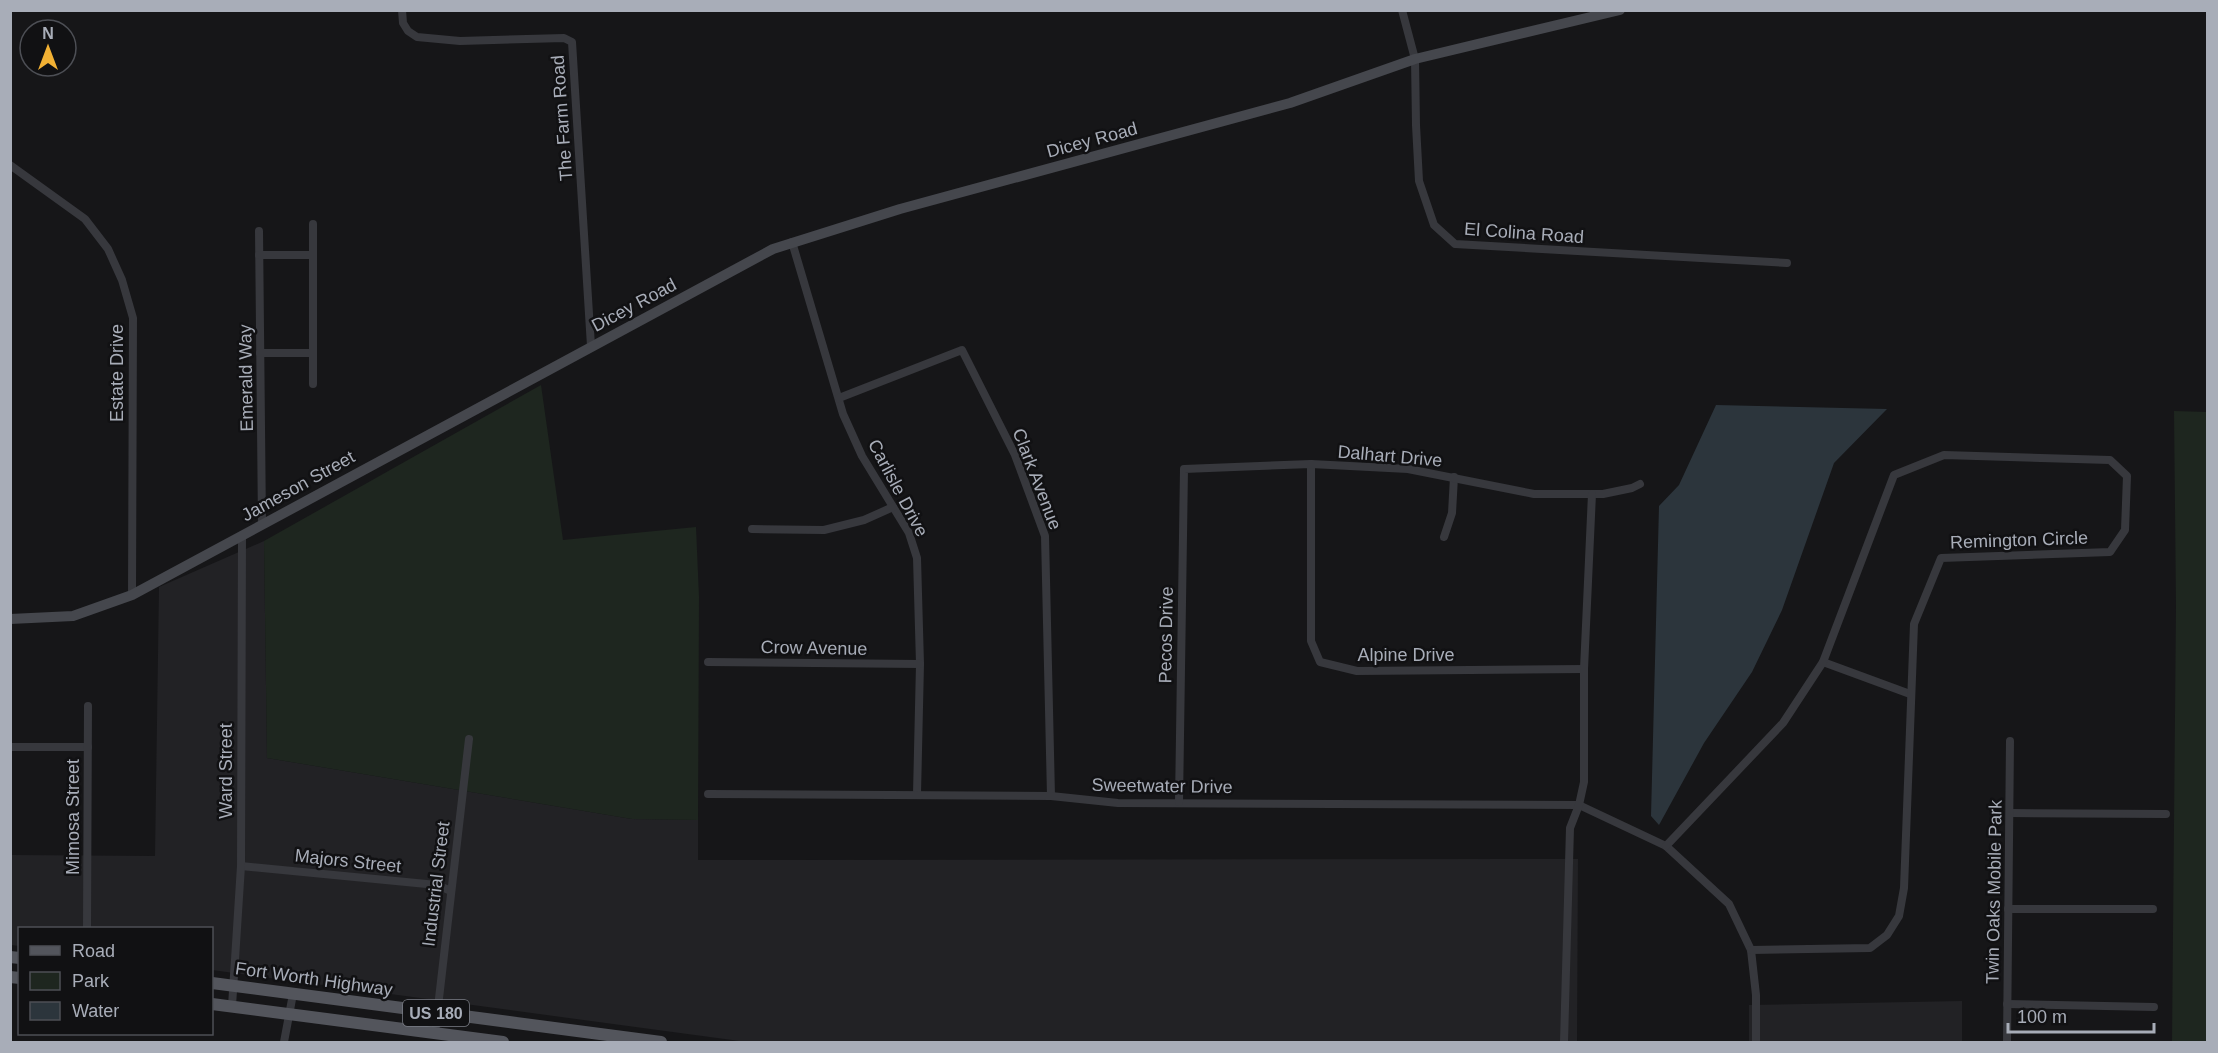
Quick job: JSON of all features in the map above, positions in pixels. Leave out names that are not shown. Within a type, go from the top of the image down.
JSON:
[{"type":"main road","name":"Fort Worth Highway","points":[[213,983],[661,1042]]},
{"type":"main road","name":"Fort Worth Highway","points":[[213,1004],[503,1042]]},
{"type":"street","name":"The Farm Road","points":[[402,10],[403,22],[408,31],[417,37],[460,41],[564,38],[572,42],[591,346]]},
{"type":"street","name":"El Colina Road","points":[[1402,10],[1415,60],[1419,181],[1434,225],[1455,244],[1787,263]]},
{"type":"street","name":"Dicey Road","points":[[591,346],[773,249],[792,242],[900,209],[1290,103],[1415,60],[1620,10]]},
{"type":"street","name":"Estate Drive","points":[[10,165],[85,219],[108,249],[122,280],[133,318],[132,595]]},
{"type":"street","points":[[313,224],[313,384]]},
{"type":"street","name":"Emerald Way","points":[[259,231],[262,524]]},
{"type":"street","name":"Carlisle Drive","points":[[792,242],[843,414],[862,456],[909,533],[917,558],[920,664],[918,794]]},
{"type":"street","points":[[260,255],[313,255]]},
{"type":"street","name":"Jameson Street","points":[[10,619],[73,616],[132,595],[591,346]]},
{"type":"street","name":"Clark Avenue","points":[[838,398],[962,350],[1015,455],[1046,536],[1051,796]]},
{"type":"street","points":[[260,353],[313,353]]},
{"type":"street","name":"Remington Circle","points":[[1666,846],[1783,723],[1823,662],[1894,475],[1944,455],[2110,460],[2127,476],[2125,530],[2110,552],[1941,558],[1914,624],[1904,888],[1899,916],[1887,935],[1870,948],[1751,950]]},
{"type":"street","name":"Dalhart Drive","points":[[1184,469],[1311,464],[1408,469],[1534,494],[1603,494],[1640,484]]},
{"type":"street","name":"Alpine Drive","points":[[1311,464],[1311,641],[1320,662],[1357,671],[1584,669]]},
{"type":"street","name":"Pecos Drive","points":[[1179,802],[1184,469]]},
{"type":"street","points":[[1444,537],[1452,513],[1454,477]]},
{"type":"street","points":[[1564,1042],[1569,828],[1579,805],[1584,782],[1584,669],[1592,494]]},
{"type":"street","points":[[752,529],[824,530],[870,518],[893,507]]},
{"type":"street","name":"Ward Street","points":[[232,1006],[241,866],[242,536]]},
{"type":"street","name":"Crow Avenue","points":[[708,662],[920,664]]},
{"type":"street","points":[[1823,662],[1910,694]]},
{"type":"street","name":"Mimosa Street","points":[[87,927],[88,706]]},
{"type":"street","name":"Industrial Street","points":[[435,1033],[469,739]]},
{"type":"street","name":"Twin Oaks Mobile Park","points":[[2007,1042],[2010,741]]},
{"type":"street","points":[[10,747],[88,747]]},
{"type":"street","name":"Sweetwater Drive","points":[[708,794],[1051,796],[1118,803],[1579,805],[1666,846],[1729,904],[1751,950],[1756,995],[1756,1042]]},
{"type":"street","points":[[2010,813],[2166,814]]},
{"type":"street","name":"Majors Street","points":[[241,866],[437,885],[451,891]]},
{"type":"street","points":[[2008,909],[2153,909]]},
{"type":"street","points":[[284,1042],[293,994]]},
{"type":"street","points":[[2007,1004],[2154,1007]]},
{"type":"shaded area","points":[[264,541],[267,758],[632,819],[698,820],[698,860],[1578,859],[1577,1042],[747,1042],[213,970],[213,927],[18,927],[18,946],[11,945],[11,855],[155,856],[159,587]]},
{"type":"shaded area","points":[[1962,1001],[1962,1042],[1749,1042],[1749,1005]]},
{"type":"green space","points":[[541,385],[563,540],[696,527],[699,597],[698,820],[632,819],[267,758],[264,541]]},
{"type":"green space","points":[[2174,411],[2207,412],[2207,1042],[2172,1042],[2176,606]]},
{"type":"water","points":[[1716,405],[1887,409],[1834,463],[1782,610],[1752,672],[1704,743],[1659,825],[1651,816],[1659,506],[1679,485]]}]
